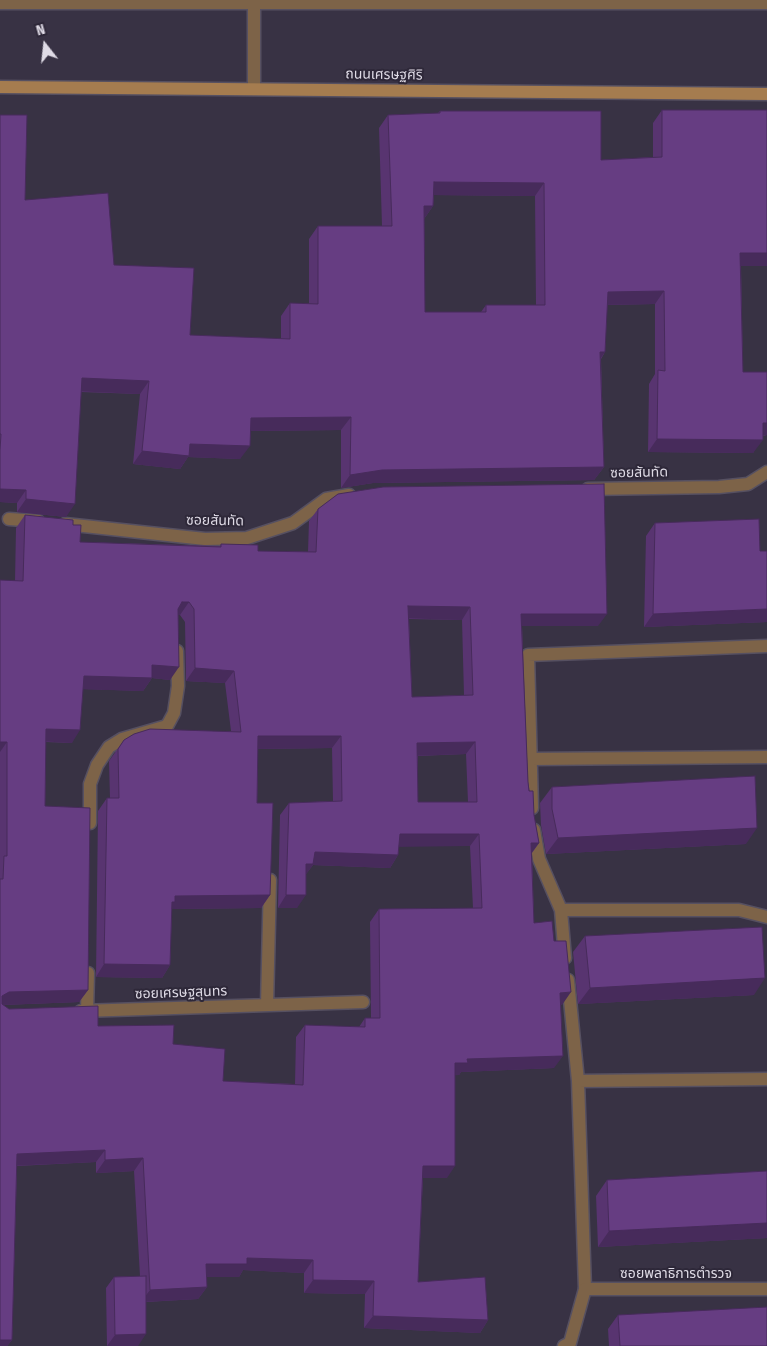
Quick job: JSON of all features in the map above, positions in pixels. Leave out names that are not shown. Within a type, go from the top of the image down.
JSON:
[{"type":"street","points":[[0,3],[254,1],[767,3]]},
{"type":"street","points":[[254,1],[254,88]]},
{"type":"street","name":"ถนนเศรษฐศิริ","points":[[0,87],[767,94]]},
{"type":"street","name":"ซอยสันทัด","points":[[571,489],[719,488],[748,484],[767,472]]},
{"type":"street","name":"ซอยสันทัด","points":[[9,518],[205,539],[247,538],[293,523],[326,499],[363,492]]},
{"type":"street","points":[[90,840],[90,784],[97,765],[109,747],[122,739],[167,726],[174,713],[178,686],[177,640]]},
{"type":"street","points":[[564,1346],[570,1343],[585,1289],[578,1081],[560,910],[539,859],[533,826],[528,655],[767,646]]},
{"type":"street","points":[[530,759],[767,756]]},
{"type":"street","points":[[267,1005],[271,871]]},
{"type":"street","points":[[560,910],[739,910],[767,917]]},
{"type":"street","points":[[87,1011],[88,963]]},
{"type":"street","name":"ซอยเศรษฐสุนทร","points":[[68,1011],[363,1002]]},
{"type":"street","points":[[578,1081],[767,1079]]},
{"type":"street","name":"ซอยพลาธิการตำรวจ","points":[[585,1289],[767,1289]]},
{"type":"building","points":[[662,110],[767,110],[767,253],[740,253],[743,372],[767,372],[767,423],[763,423],[763,440],[657,439],[658,370],[665,371],[664,291],[608,292],[605,352],[600,352],[604,467],[382,470],[350,475],[351,417],[251,418],[250,446],[190,444],[189,456],[142,451],[149,381],[82,378],[75,504],[26,499],[26,490],[0,489],[0,115],[27,115],[25,200],[108,193],[114,265],[194,268],[190,335],[290,339],[290,303],[318,304],[318,226],[392,226],[388,115],[440,113],[440,111],[601,111],[601,160],[662,157]],"holes":[[[434,182],[544,183],[545,305],[486,305],[486,312],[425,312],[424,206],[433,206]]]},
{"type":"building","points":[[604,484],[607,614],[521,614],[528,782],[529,791],[533,791],[534,815],[539,843],[531,843],[534,923],[552,921],[554,941],[566,941],[571,992],[560,993],[563,1056],[467,1059],[468,1063],[455,1063],[455,1166],[423,1166],[418,1282],[485,1277],[488,1320],[373,1316],[374,1281],[313,1280],[313,1260],[247,1258],[247,1264],[206,1264],[207,1287],[150,1290],[143,1158],[105,1160],[105,1150],[17,1154],[12,1340],[0,1340],[0,879],[3,879],[4,856],[7,856],[7,742],[0,742],[0,580],[23,581],[25,515],[73,520],[73,525],[81,525],[80,542],[221,547],[221,544],[258,545],[258,551],[316,552],[318,509],[338,494],[383,487]],"holes":[[[182,602],[189,602],[194,609],[195,668],[234,671],[241,732],[150,729],[134,734],[124,740],[118,749],[119,798],[107,798],[104,964],[170,965],[172,902],[175,902],[175,896],[270,895],[273,803],[257,803],[258,736],[341,736],[342,801],[289,803],[286,895],[306,895],[306,864],[313,864],[315,852],[398,855],[400,834],[479,834],[482,908],[379,909],[380,1018],[365,1018],[365,1027],[305,1025],[303,1085],[223,1081],[225,1049],[173,1044],[174,1025],[98,1026],[98,1006],[9,1009],[2,1004],[2,996],[9,992],[88,990],[90,808],[45,806],[46,729],[80,730],[84,676],[152,678],[152,665],[179,667],[178,609]],[[408,606],[470,607],[473,695],[412,697]],[[475,742],[477,802],[418,802],[417,743]]]},
{"type":"building","points":[[759,519],[760,551],[767,551],[767,609],[653,614],[655,523]]},
{"type":"building","points":[[755,776],[757,828],[558,838],[552,809],[552,787]]},
{"type":"building","points":[[762,927],[765,978],[590,988],[585,936]]},
{"type":"building","points":[[767,1171],[767,1223],[609,1231],[607,1180]]},
{"type":"building","points":[[146,1276],[146,1334],[115,1335],[114,1277]]},
{"type":"building","points":[[767,1307],[767,1346],[620,1346],[618,1315]]}]
